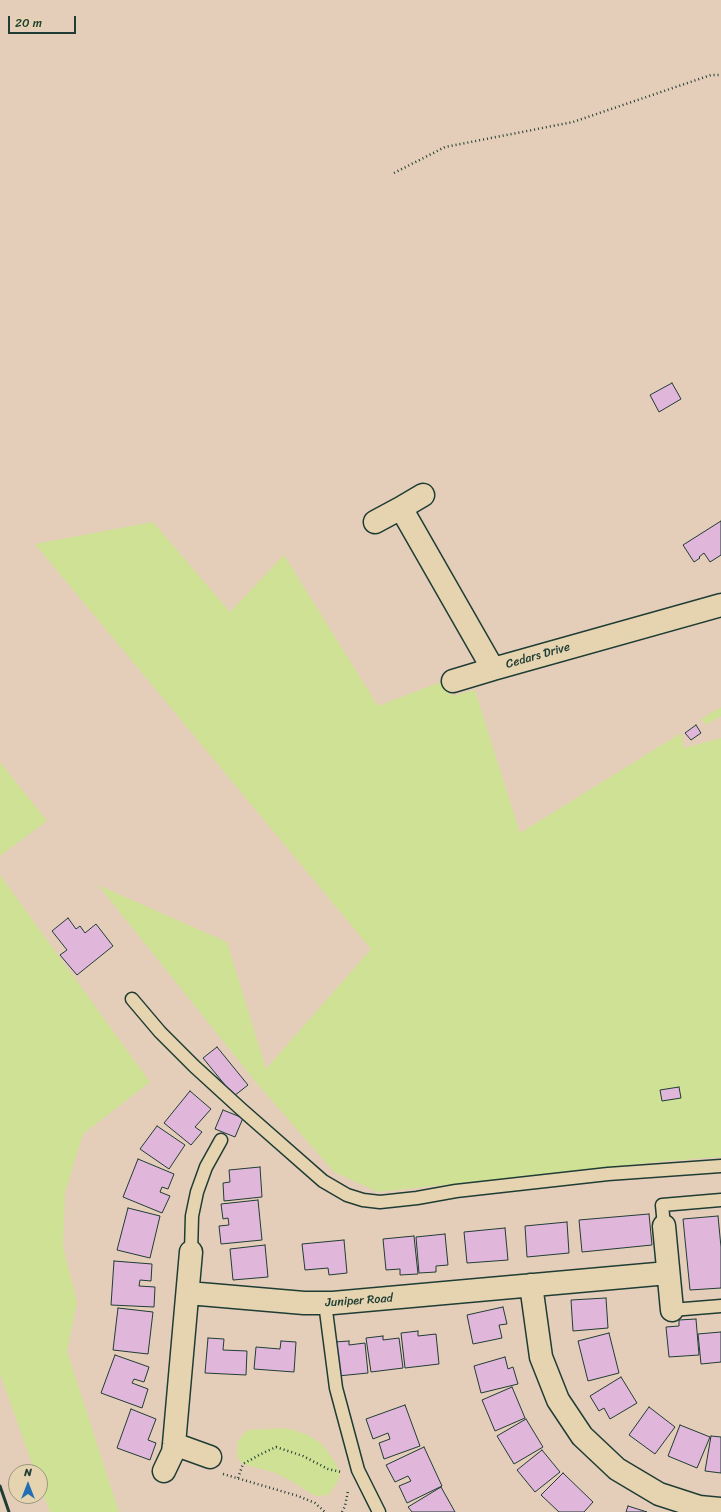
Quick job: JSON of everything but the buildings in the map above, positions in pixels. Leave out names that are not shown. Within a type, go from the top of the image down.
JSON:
[{"type":"street","points":[[375,522],[424,495]]},
{"type":"street","name":"Cedars Drive","points":[[401,508],[493,669],[721,605]]},
{"type":"street","points":[[453,681],[493,669]]},
{"type":"street","points":[[664,1226],[672,1310]]},
{"type":"street","points":[[164,1471],[173,1452],[174,1444],[191,1252]]},
{"type":"street","name":"Juniper Road","points":[[188,1293],[304,1303],[325,1303],[363,1301],[668,1273]]},
{"type":"street","points":[[531,1285],[541,1357],[558,1400],[582,1436],[617,1469],[659,1494],[699,1509],[721,1509]]},
{"type":"street","points":[[174,1444],[210,1457]]},
{"type":"lane","points":[[132,999],[160,1032],[194,1066],[241,1109],[324,1181],[347,1195],[363,1200],[380,1202],[416,1198],[449,1192],[601,1174],[721,1166]]},
{"type":"lane","points":[[191,1252],[192,1216],[197,1192],[206,1168],[221,1140]]},
{"type":"lane","points":[[664,1226],[662,1205],[721,1200]]},
{"type":"lane","points":[[325,1303],[336,1388],[358,1470],[379,1512]]},
{"type":"lane","points":[[672,1310],[721,1306]]},
{"type":"path","points":[[394,173],[445,147],[573,122],[711,75],[721,75]]},
{"type":"path","points":[[238,1478],[243,1464],[276,1448],[303,1456],[328,1469],[345,1473]]},
{"type":"path","points":[[210,1457],[220,1473],[298,1496],[315,1503],[325,1512]]},
{"type":"path","points":[[342,1512],[345,1506],[349,1484]]},
{"type":"green space","points":[[153,522],[230,612],[284,555],[378,706],[446,680],[452,696],[475,690],[520,833],[681,733],[684,748],[721,738],[721,1157],[667,1161],[378,1192],[334,1172],[255,1081],[98,885],[227,942],[266,1069],[371,949],[35,544]]},
{"type":"green space","points":[[721,707],[721,716],[706,725],[701,719]]},
{"type":"green space","points":[[0,762],[47,821],[0,856]]},
{"type":"green space","points":[[0,875],[150,1082],[83,1134],[65,1193],[63,1247],[77,1302],[67,1351],[119,1512],[50,1512],[47,1504],[48,1464],[32,1464],[0,1374]]},
{"type":"green space","points":[[286,1428],[306,1434],[321,1443],[335,1462],[340,1472],[339,1478],[328,1495],[315,1496],[276,1473],[243,1464],[237,1457],[238,1441],[247,1430]]},
{"type":"railway","points":[[0,1486],[9,1512]]}]
